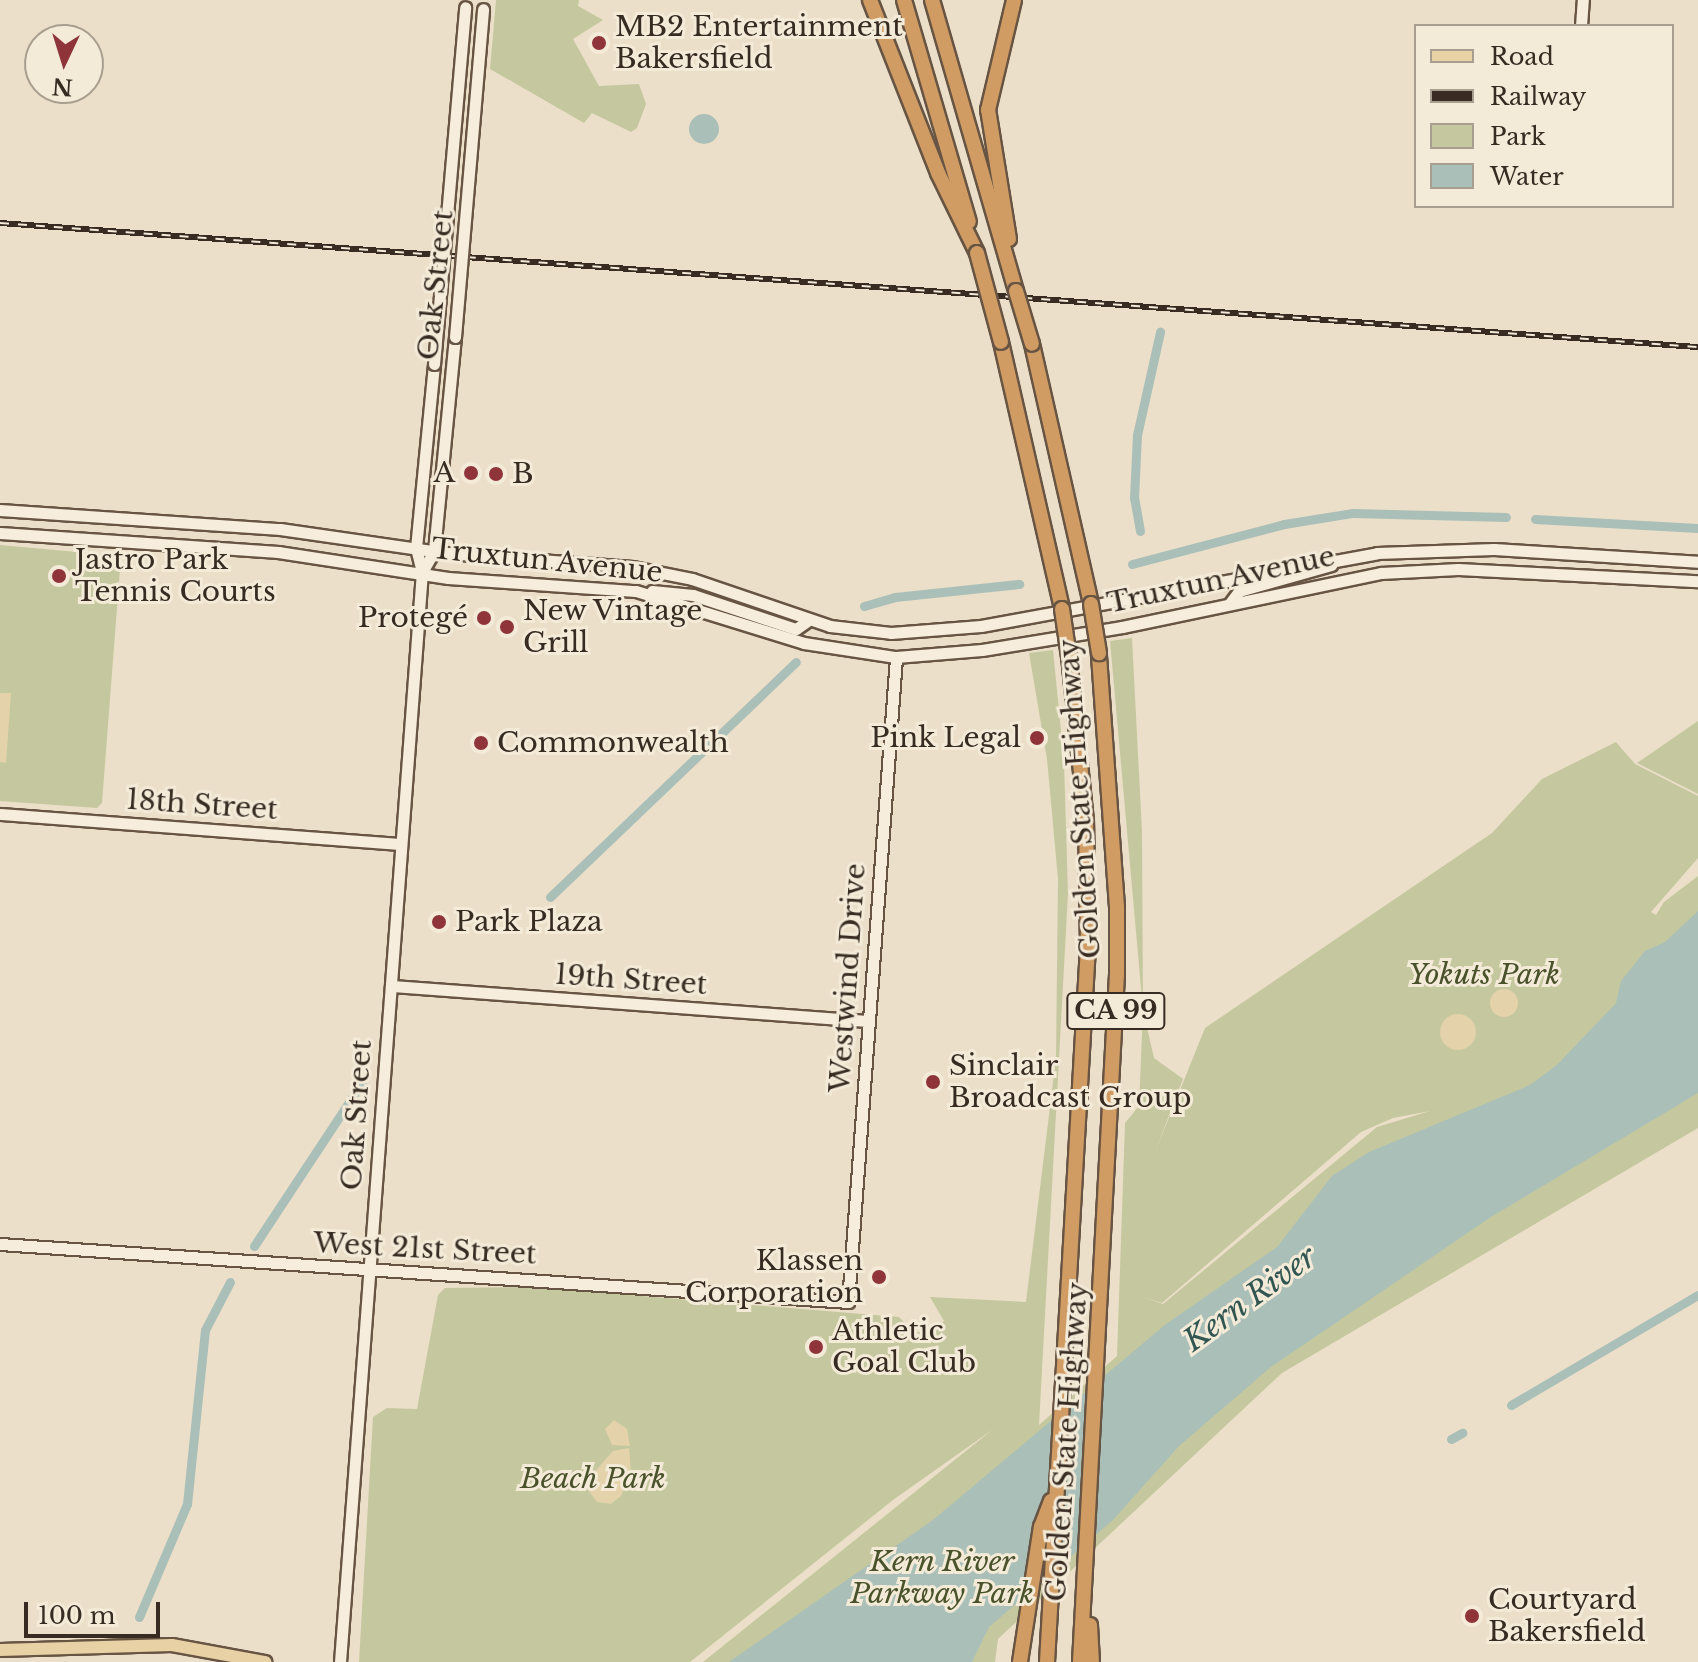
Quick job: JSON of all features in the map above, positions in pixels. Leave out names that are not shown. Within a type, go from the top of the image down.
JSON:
[{"type":"highway","points":[[870,0],[938,173],[977,253]]},
{"type":"highway","name":"Golden State Highway","points":[[904,0],[957,175],[1001,342],[1062,609],[1086,808],[1088,946],[1047,1662]]},
{"type":"highway","name":"Golden State Highway","points":[[932,0],[1032,344],[1091,604],[1099,653],[1117,907],[1099,1369],[1080,1662]]},
{"type":"highway","points":[[1014,0],[988,110],[1016,291]]},
{"type":"highway","points":[[1020,1662],[1041,1527],[1056,1489]]},
{"type":"highway","points":[[1085,1577],[1092,1662]]},
{"type":"main road","points":[[1581,24],[1583,0]]},
{"type":"main road","name":"Oak Street","points":[[340,1662],[422,572],[416,548],[465,4]]},
{"type":"main road","name":"Oak Street","points":[[422,572],[434,551],[484,4]]},
{"type":"main road","name":"Truxtun Avenue","points":[[0,510],[280,529],[434,551],[666,573],[809,620],[891,633],[981,626],[1341,558],[1494,549],[1698,562]]},
{"type":"main road","name":"Truxtun Avenue","points":[[0,533],[278,552],[422,572],[636,591],[804,643],[896,657],[982,650],[1230,603],[1343,578],[1419,570],[1698,581]]},
{"type":"main road","points":[[1230,603],[1239,591],[1314,573],[1341,558]]},
{"type":"main road","points":[[636,591],[693,595],[796,629],[809,620]]},
{"type":"main road","name":"Westwind Drive","points":[[848,1302],[896,657]]},
{"type":"main road","name":"18th Street","points":[[0,814],[401,844]]},
{"type":"main road","name":"19th Street","points":[[391,986],[869,1021]]},
{"type":"main road","name":"West 21st Street","points":[[0,1244],[369,1272],[848,1302]]},
{"type":"main road","points":[[0,1650],[172,1645],[265,1662]]},
{"type":"green space","points":[[496,0],[579,0],[578,6],[603,20],[573,39],[599,86],[639,84],[646,104],[637,128],[631,132],[592,113],[584,123],[490,69]]},
{"type":"green space","points":[[0,545],[121,556],[102,803],[97,808],[0,801]]},
{"type":"green space","points":[[1132,638],[1142,831],[1143,1010],[1110,641]]},
{"type":"green space","points":[[1053,650],[1064,761],[1068,894],[1039,1425],[1117,1356],[1125,1123],[1139,1106],[1143,1010],[1154,1058],[1183,1079],[1155,1152],[1205,1028],[1492,833],[1542,779],[1616,742],[1635,764],[1698,796],[1698,858],[1651,912],[1656,915],[1664,902],[1698,876],[1698,1128],[1282,1373],[998,1639],[995,1662],[703,1662],[992,1430],[893,1500],[690,1662],[359,1662],[373,1417],[387,1408],[417,1409],[438,1295],[445,1288],[533,1287],[899,1317],[913,1332],[935,1332],[944,1321],[930,1297],[1026,1302],[1056,1058],[1058,879],[1047,759],[1029,653]],"holes":[[[1430,1111],[1377,1127],[1163,1304],[1142,1297],[1162,1303],[1361,1132],[1393,1118]]]},
{"type":"green space","points":[[1698,721],[1698,794],[1637,763]]},
{"type":"sand","points":[[0,693],[11,693],[6,763],[0,762]]},
{"type":"sand","points":[[1504,989],[1514,993],[1518,1003],[1514,1013],[1504,1017],[1494,1013],[1490,1003],[1494,993]]},
{"type":"sand","points":[[1458,1014],[1471,1019],[1476,1032],[1471,1045],[1458,1050],[1445,1045],[1440,1032],[1445,1019]]},
{"type":"sand","points":[[614,1420],[627,1429],[630,1446],[612,1445],[605,1429]]},
{"type":"sand","points":[[629,1448],[631,1471],[621,1496],[611,1504],[597,1502],[588,1490],[591,1476],[613,1451]]},
{"type":"water","points":[[704,114],[715,118],[719,129],[715,140],[704,144],[693,140],[689,129],[693,118]]},
{"type":"water","name":"Kern River","points":[[1698,911],[1698,1093],[1491,1217],[1271,1367],[1179,1446],[1113,1520],[989,1627],[972,1662],[729,1662],[933,1520],[1166,1324],[1277,1247],[1332,1176],[1369,1152],[1530,1085],[1558,1064],[1616,1003],[1621,981],[1645,951],[1665,942]]},
{"type":"waterway","points":[[1140,531],[1134,498],[1137,435],[1160,332]]},
{"type":"waterway","points":[[1132,564],[1284,524],[1353,513],[1506,517]]},
{"type":"waterway","points":[[1535,519],[1698,528]]},
{"type":"waterway","points":[[864,606],[895,597],[1019,584]]},
{"type":"waterway","points":[[550,897],[796,662]]},
{"type":"waterway","points":[[254,1246],[362,1082]]},
{"type":"waterway","points":[[139,1617],[187,1504],[205,1330],[230,1282]]},
{"type":"waterway","points":[[1511,1405],[1698,1295]]},
{"type":"waterway","points":[[1451,1439],[1462,1433]]},
{"type":"railway","points":[[0,223],[1698,347]]},
{"type":"place","name":"MB2 Entertainment Bakersfield","points":[[599,43]]},
{"type":"place","name":"A","points":[[471,473]]},
{"type":"place","name":"B","points":[[496,474]]},
{"type":"place","name":"Jastro Park Tennis Courts","points":[[59,576]]},
{"type":"place","name":"Protegé","points":[[484,618]]},
{"type":"place","name":"New Vintage Grill","points":[[507,627]]},
{"type":"place","name":"Pink Legal","points":[[1037,738]]},
{"type":"place","name":"Commonwealth","points":[[481,743]]},
{"type":"place","name":"Park Plaza","points":[[439,922]]},
{"type":"place","name":"Sinclair Broadcast Group","points":[[933,1082]]},
{"type":"place","name":"Klassen Corporation","points":[[879,1277]]},
{"type":"place","name":"Athletic Goal Club","points":[[816,1347]]},
{"type":"place","name":"Courtyard Bakersfield","points":[[1472,1616]]},
{"type":"park label","name":"Yokuts Park","points":[[1484,975]]},
{"type":"park label","name":"Beach Park","points":[[593,1479]]},
{"type":"park label","name":"Kern River Parkway Park","points":[[942,1578]]}]
